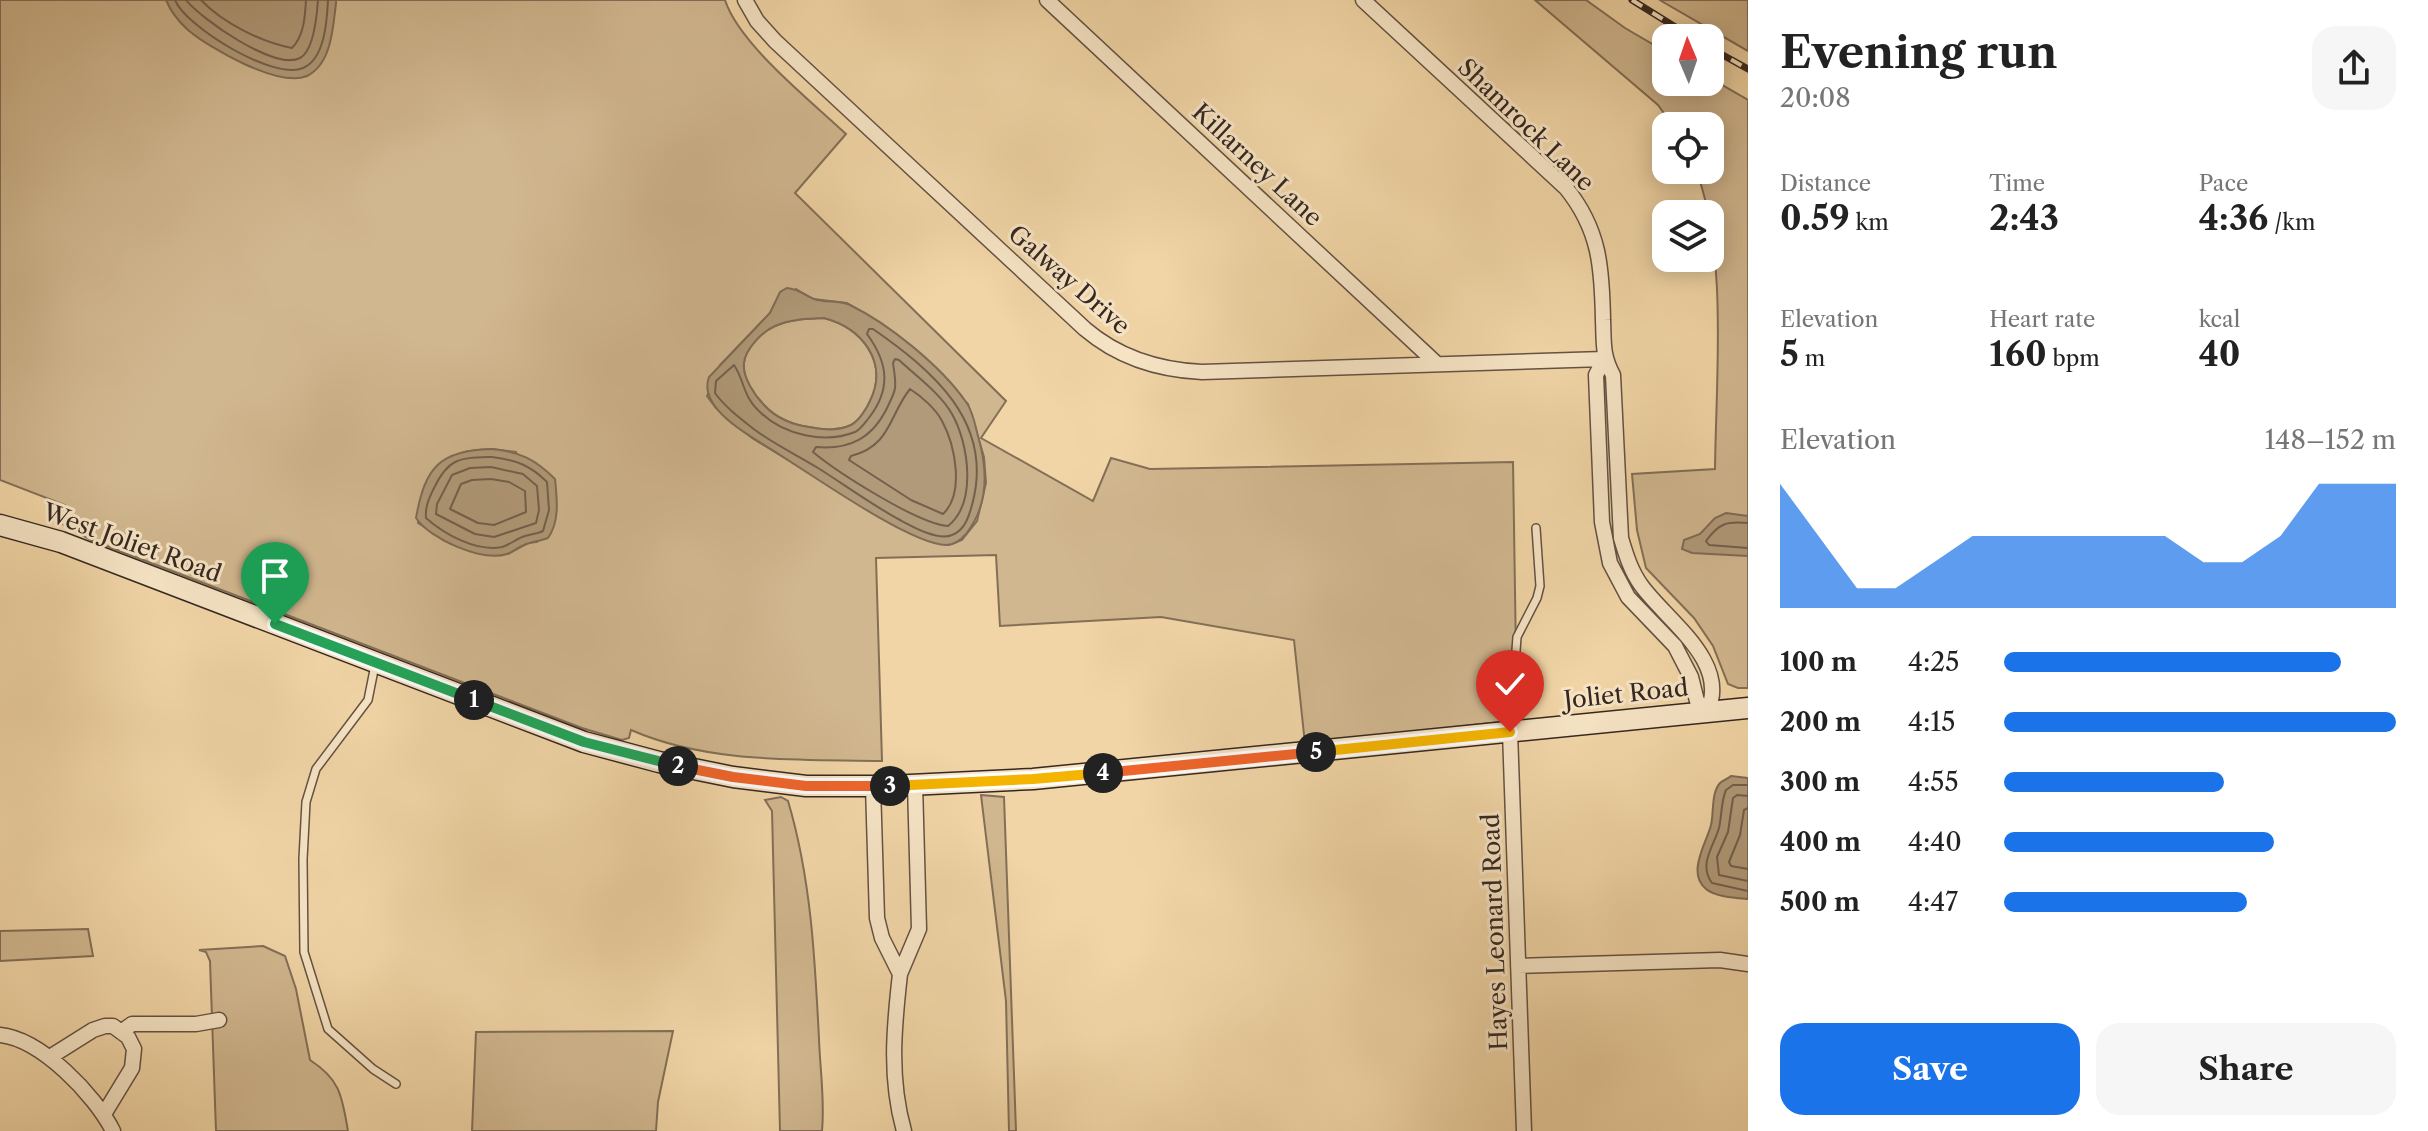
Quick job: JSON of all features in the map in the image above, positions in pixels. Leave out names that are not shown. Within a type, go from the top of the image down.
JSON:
[{"type":"main road","name":"West Joliet Road","points":[[0,525],[61,542],[584,742],[733,777],[806,786],[1033,779],[1510,732]]},
{"type":"main road","name":"Joliet Road","points":[[1510,732],[1748,708]]},
{"type":"street","name":"Galway Drive","points":[[745,0],[757,21],[775,41],[1085,329],[1119,353],[1157,367],[1202,372],[1604,359]]},
{"type":"street","name":"Killarney Lane","points":[[1047,0],[1436,363]]},
{"type":"street","name":"Shamrock Lane","points":[[1363,0],[1555,177],[1576,201],[1591,227],[1599,256],[1604,359],[1613,375],[1621,538],[1629,565],[1642,587],[1679,624],[1698,652],[1708,673],[1714,698],[1707,712],[1697,701],[1691,677],[1675,646],[1628,597],[1614,573],[1604,544],[1596,375],[1604,359]]},
{"type":"street","name":"Hayes Leonard Road","points":[[1510,732],[1524,1131]]},
{"type":"street","points":[[904,1131],[894,1080],[893,1040],[900,974],[919,929],[915,784]]},
{"type":"street","points":[[873,786],[877,918],[882,938],[900,974]]},
{"type":"street","points":[[1518,966],[1720,960],[1748,964]]},
{"type":"street","points":[[121,1032],[132,1024],[196,1024],[219,1020]]},
{"type":"street","points":[[50,1057],[93,1030],[105,1026],[113,1026],[128,1037],[134,1049],[132,1068],[104,1114]]},
{"type":"street","points":[[0,1035],[15,1037],[50,1057],[104,1114],[113,1131]]},
{"type":"lane","points":[[1600,442],[1616,441]]},
{"type":"lane","points":[[1510,732],[1517,637],[1540,586],[1536,528]]},
{"type":"lane","points":[[1628,597],[1642,587]]},
{"type":"lane","points":[[376,663],[368,700],[316,769],[306,802],[304,952],[328,1029],[373,1069],[396,1084]]},
{"type":"shaded area","points":[[0,0],[725,0],[733,17],[760,53],[846,134],[795,193],[1006,401],[981,438],[1093,501],[1111,458],[1150,469],[1513,462],[1517,720],[1305,744],[1294,640],[1161,617],[1000,626],[996,555],[876,558],[882,761],[755,758],[691,749],[631,730],[629,738],[622,740],[582,728],[91,540],[59,522],[65,505],[0,480]],"holes":[[[796,289],[813,299],[847,303],[870,317],[911,346],[968,404],[984,457],[986,483],[977,521],[962,540],[949,545],[933,542],[897,527],[752,438],[716,408],[707,396],[720,365],[770,313],[775,303]],[[492,449],[516,452],[537,542],[528,543],[508,554],[451,544],[418,523],[424,489],[437,466],[459,454]]]},
{"type":"shaded area","points":[[1535,0],[1586,0],[1652,44],[1652,96],[1724,96],[1724,86],[1748,100],[1748,688],[1728,684],[1713,646],[1694,618],[1646,568],[1637,530],[1632,474],[1715,469],[1718,356],[1716,272],[1724,272],[1724,200],[1705,200],[1700,184],[1724,184],[1724,112],[1663,112]]},
{"type":"shaded area","points":[[1660,0],[1748,0],[1748,51],[1724,37],[1724,24],[1701,24]]},
{"type":"shaded area","points":[[824,318],[838,323],[860,338],[874,360],[876,373],[870,401],[857,421],[835,429],[797,425],[774,414],[753,392],[744,369],[751,346],[770,328],[793,321]]},
{"type":"shaded area","points":[[981,795],[1004,797],[1016,1131],[1009,1131],[1006,1001]]},
{"type":"shaded area","points":[[781,797],[788,801],[796,830],[811,919],[823,1097],[822,1131],[780,1131],[772,811],[765,800]]},
{"type":"shaded area","points":[[88,929],[93,956],[0,961],[0,931]]},
{"type":"shaded area","points":[[263,946],[285,956],[296,989],[310,1060],[334,1082],[344,1108],[348,1131],[216,1131],[210,961],[206,952],[199,950]]},
{"type":"shaded area","points":[[673,1031],[658,1102],[656,1131],[472,1131],[476,1032]]},
{"type":"water","points":[[166,0],[336,0],[336,3],[330,44],[322,63],[307,76],[295,78],[245,64],[198,38],[184,27]]},
{"type":"water","points":[[787,288],[814,299],[846,303],[865,313],[929,360],[966,402],[972,414],[985,474],[979,511],[960,540],[946,545],[929,541],[882,519],[746,434],[716,408],[707,388],[709,377],[770,313],[780,292]],"holes":[[[824,318],[838,323],[860,338],[874,360],[875,387],[862,414],[851,425],[830,429],[797,425],[774,414],[757,397],[745,374],[745,358],[751,346],[765,332],[787,322]]]},
{"type":"water","points":[[492,449],[511,452],[541,466],[555,479],[557,502],[556,517],[548,538],[496,556],[471,552],[444,541],[416,518],[424,486],[438,465],[459,453]]},
{"type":"water","points":[[1726,513],[1748,516],[1748,556],[1692,553],[1682,549],[1684,540],[1700,534],[1715,518]]},
{"type":"water","points":[[1731,776],[1748,778],[1748,899],[1710,892],[1700,882],[1698,875],[1700,857],[1711,825],[1715,792],[1720,783]]},
{"type":"railway","points":[[1632,0],[1671,24]]},
{"type":"railway","points":[[1724,56],[1748,69]]},
{"type":"route","points":[[275,624],[584,742],[733,777],[806,786],[889,786],[1033,779],[1510,732]]}]
